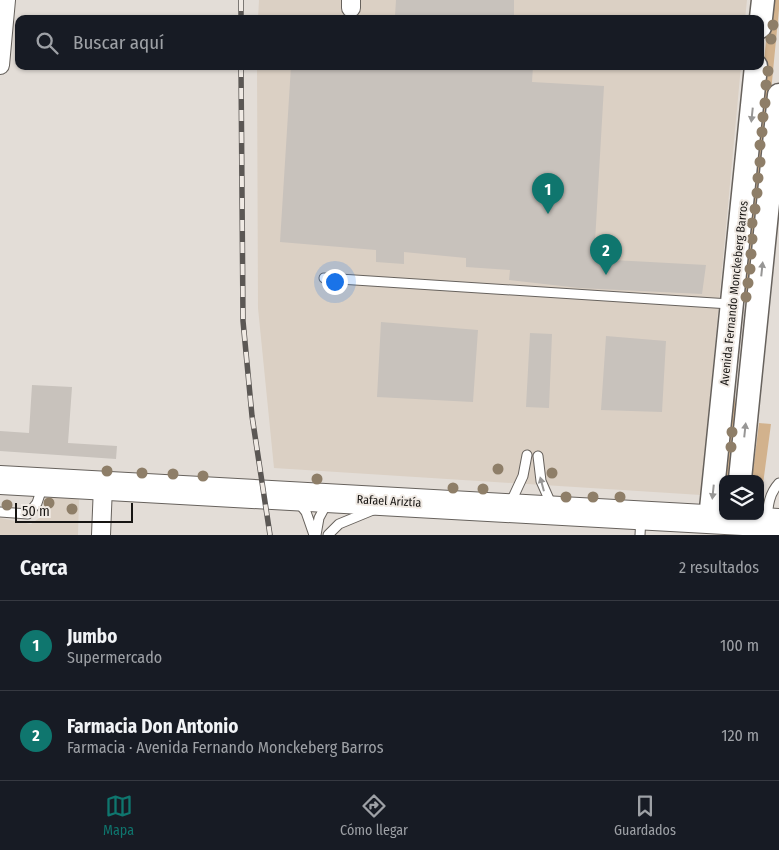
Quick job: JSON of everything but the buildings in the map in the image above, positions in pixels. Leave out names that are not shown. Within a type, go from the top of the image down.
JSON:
[{"type":"main road","name":"Rafael Ariztía","points":[[0,480],[554,510],[640,525],[719,520]]},
{"type":"main road","name":"Rafael Ariztía","points":[[733,520],[768,526]]},
{"type":"street","points":[[0,64],[6,0]]},
{"type":"street","points":[[761,15],[763,0]]},
{"type":"street","name":"Avenida Fernando Monckeberg Barros","points":[[728,475],[733,304],[756,70]]},
{"type":"street","name":"Avenida Fernando Monckeberg Barros","points":[[740,475],[779,95]]},
{"type":"street","points":[[733,304],[758,311]]},
{"type":"street","points":[[101,535],[103,486]]},
{"type":"lane","points":[[324,278],[733,304]]},
{"type":"lane","points":[[508,508],[523,476],[527,455]]},
{"type":"lane","points":[[538,456],[541,481],[554,510]]},
{"type":"lane","points":[[0,512],[22,515],[31,512],[37,503],[44,482]]},
{"type":"lane","points":[[768,526],[768,500],[772,491],[779,483]]},
{"type":"lane","points":[[294,496],[306,512],[315,535]]},
{"type":"lane","points":[[315,535],[319,518],[330,498]]},
{"type":"lane","points":[[328,535],[348,519],[393,502]]},
{"type":"shaded area","points":[[259,0],[747,0],[745,15],[258,15]]},
{"type":"shaded area","points":[[770,0],[779,0],[751,299],[741,298]]},
{"type":"shaded area","points":[[257,70],[741,70],[701,495],[274,468],[258,308]]},
{"type":"shaded area","points":[[734,376],[736,430],[732,475],[723,475]]},
{"type":"shaded area","points":[[759,423],[771,424],[764,476],[752,475]]},
{"type":"shaded area","points":[[44,496],[79,499],[78,535],[0,535],[0,518],[31,524],[49,511]]},
{"type":"railway","points":[[241,0],[241,15]]},
{"type":"railway","points":[[241,70],[243,321],[252,416],[270,535]]},
{"type":"place","name":"Jumbo","points":[[548,214]]},
{"type":"place","name":"Farmacia Don Antonio","points":[[606,275]]}]
